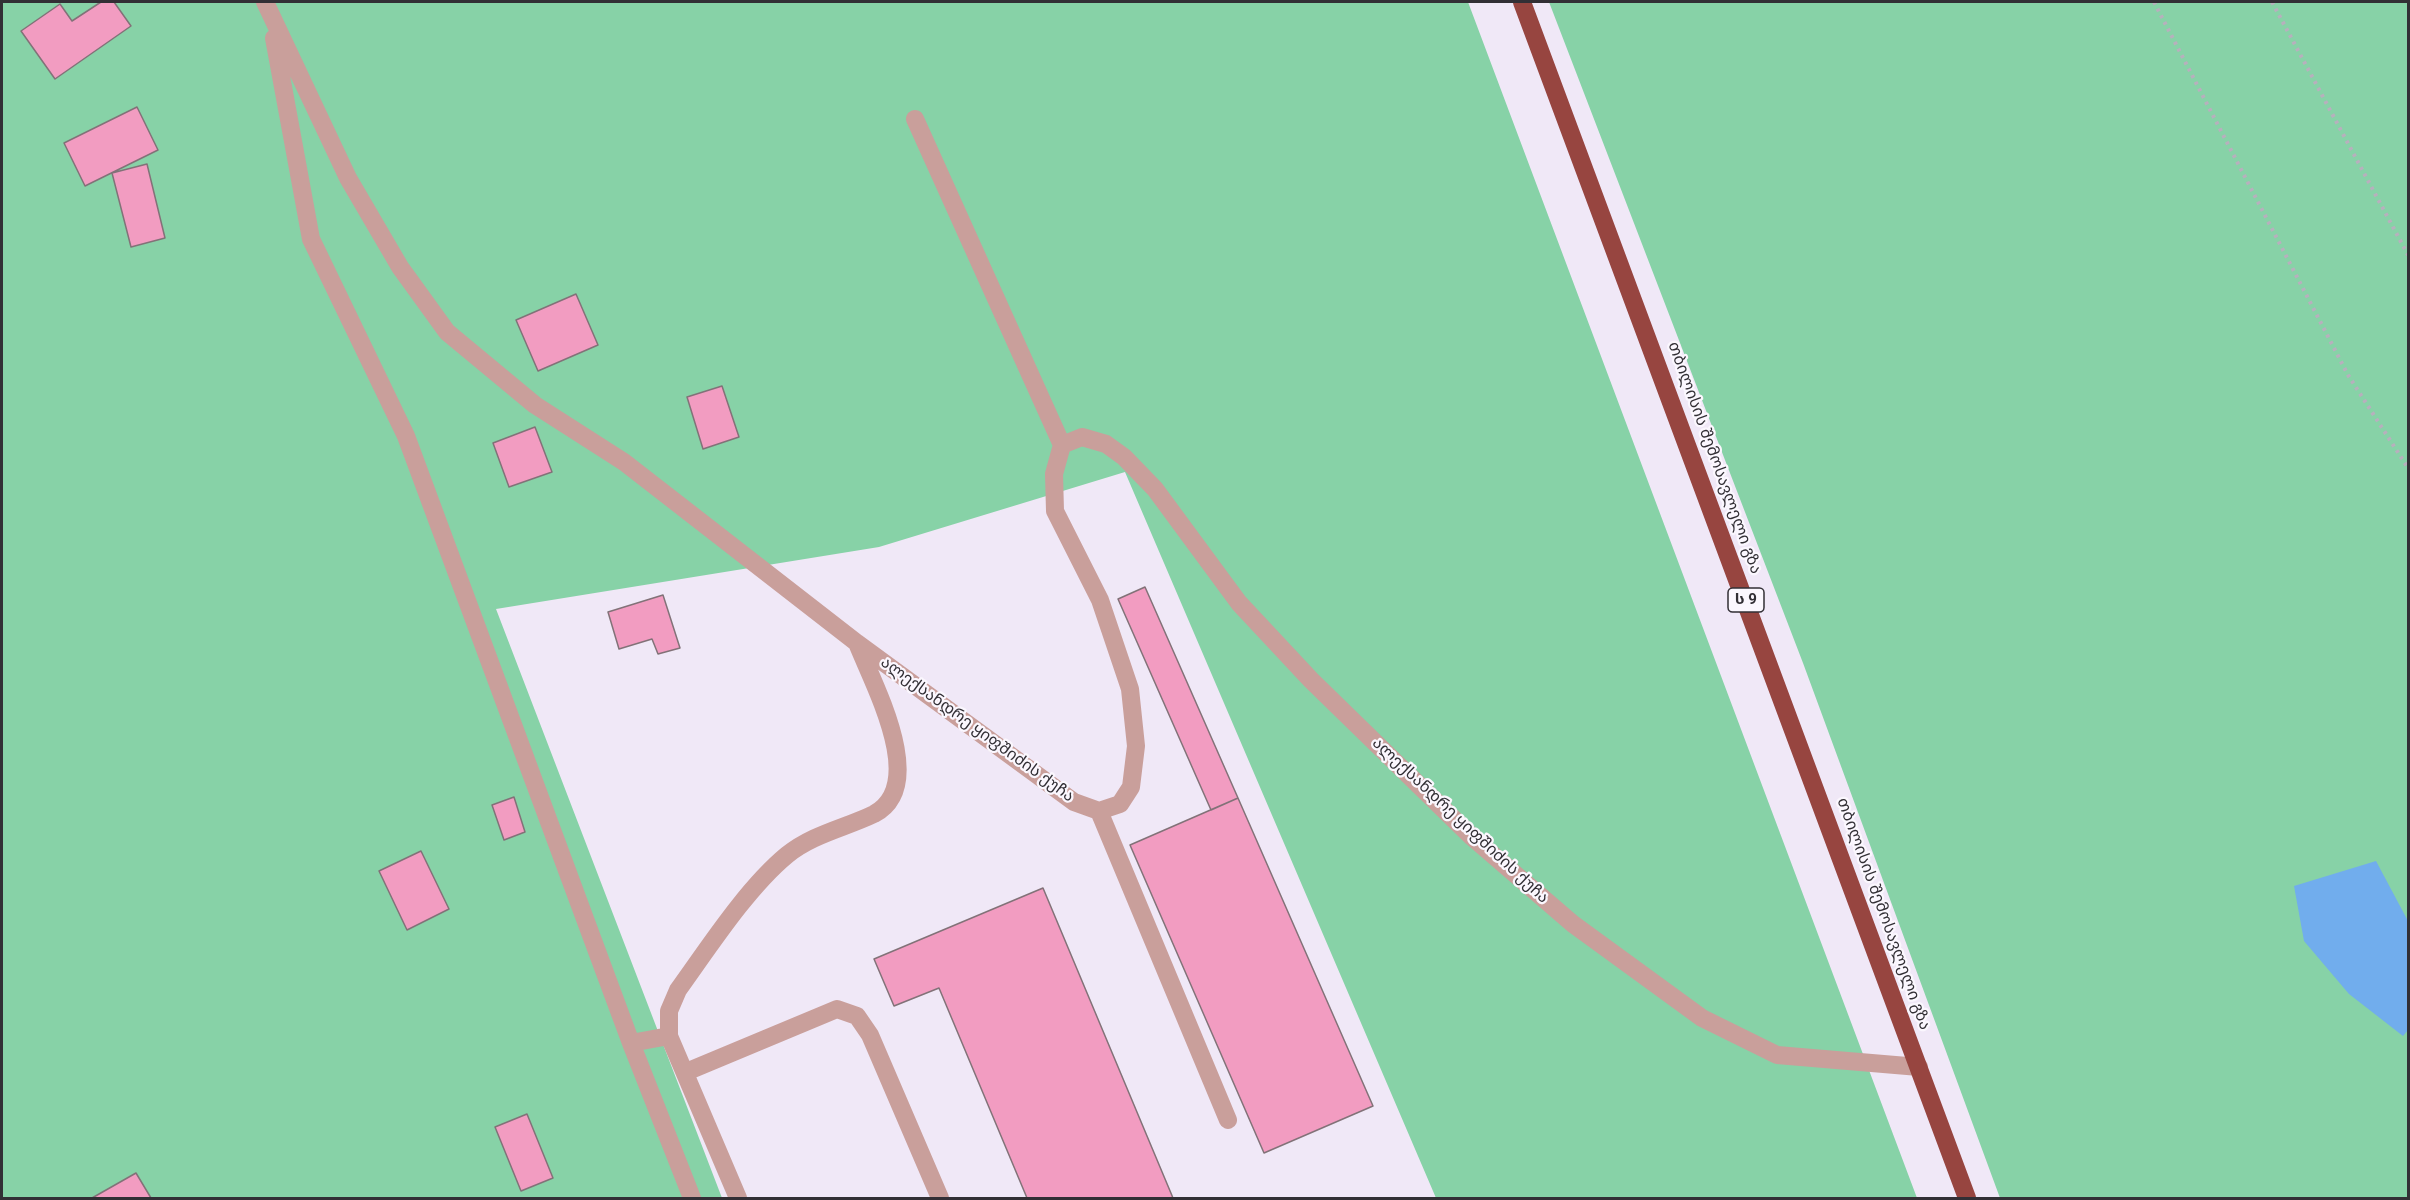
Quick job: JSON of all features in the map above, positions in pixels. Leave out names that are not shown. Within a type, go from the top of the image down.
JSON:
[{"type":"highway","name":"თბილისის შემოსავლელი გზა","points":[[1522,2],[1967,1198]]},
{"type":"street","name":"ალექსანდრე ყიფშიძის ქუჩა","points":[[267,7],[348,178],[400,267],[447,332],[535,405],[624,462],[857,643],[1074,802],[1099,812]]},
{"type":"street","points":[[267,7],[311,239],[406,436],[631,1043],[692,1198]]},
{"type":"street","points":[[915,119],[1062,445],[1054,474],[1055,511],[1100,600],[1130,689],[1136,746],[1131,787],[1120,804],[1099,812],[1228,1120]]},
{"type":"street","name":"ალექსანდრე ყიფშიძის ქუჩა","points":[[1062,445],[1082,437],[1106,444],[1124,457],[1155,489],[1239,603],[1311,680],[1472,837],[1573,924],[1702,1018],[1777,1055],[1919,1067]]},
{"type":"street","points":[[738,1198],[669,1036],[669,1011],[678,990],[766,875],[788,854],[820,835],[876,813],[892,797],[899,769],[892,732],[857,643]]},
{"type":"street","points":[[686,1072],[837,1009],[857,1016],[870,1035],[940,1198]]},
{"type":"street","points":[[631,1043],[669,1036]]},
{"type":"path","points":[[2154,2],[2348,375],[2409,468]]},
{"type":"path","points":[[2272,2],[2409,255]]},
{"type":"green space","points":[[2,2],[1468,2],[1917,1198],[1436,1198],[1125,472],[879,547],[496,609],[722,1198],[2,1198]]},
{"type":"green space","points":[[1549,2],[2408,2],[2408,1198],[2000,1198],[1803,663]]},
{"type":"water","points":[[2376,861],[2408,921],[2408,1030],[2403,1036],[2349,994],[2304,941],[2294,886]]},
{"type":"building","points":[[101,2],[114,2],[131,26],[55,79],[21,31],[60,4],[72,21]]},
{"type":"building","points":[[137,107],[158,150],[85,186],[64,143]]},
{"type":"building","points":[[147,164],[165,238],[131,247],[112,173]]},
{"type":"building","points":[[576,294],[598,345],[538,371],[516,320]]},
{"type":"building","points":[[722,386],[739,437],[703,449],[687,397]]},
{"type":"building","points":[[535,427],[552,472],[509,487],[493,443]]},
{"type":"building","points":[[1145,587],[1238,798],[1211,810],[1118,599]]},
{"type":"building","points":[[663,595],[680,648],[658,654],[652,639],[619,649],[608,612]]},
{"type":"building","points":[[514,797],[525,832],[504,840],[492,805]]},
{"type":"building","points":[[1238,798],[1373,1106],[1264,1153],[1130,845]]},
{"type":"building","points":[[421,851],[449,909],[407,930],[379,871]]},
{"type":"building","points":[[1043,888],[1173,1198],[1027,1198],[939,988],[894,1006],[874,959]]},
{"type":"building","points":[[527,1114],[553,1178],[521,1191],[495,1127]]},
{"type":"building","points":[[136,1173],[151,1198],[92,1198]]}]
